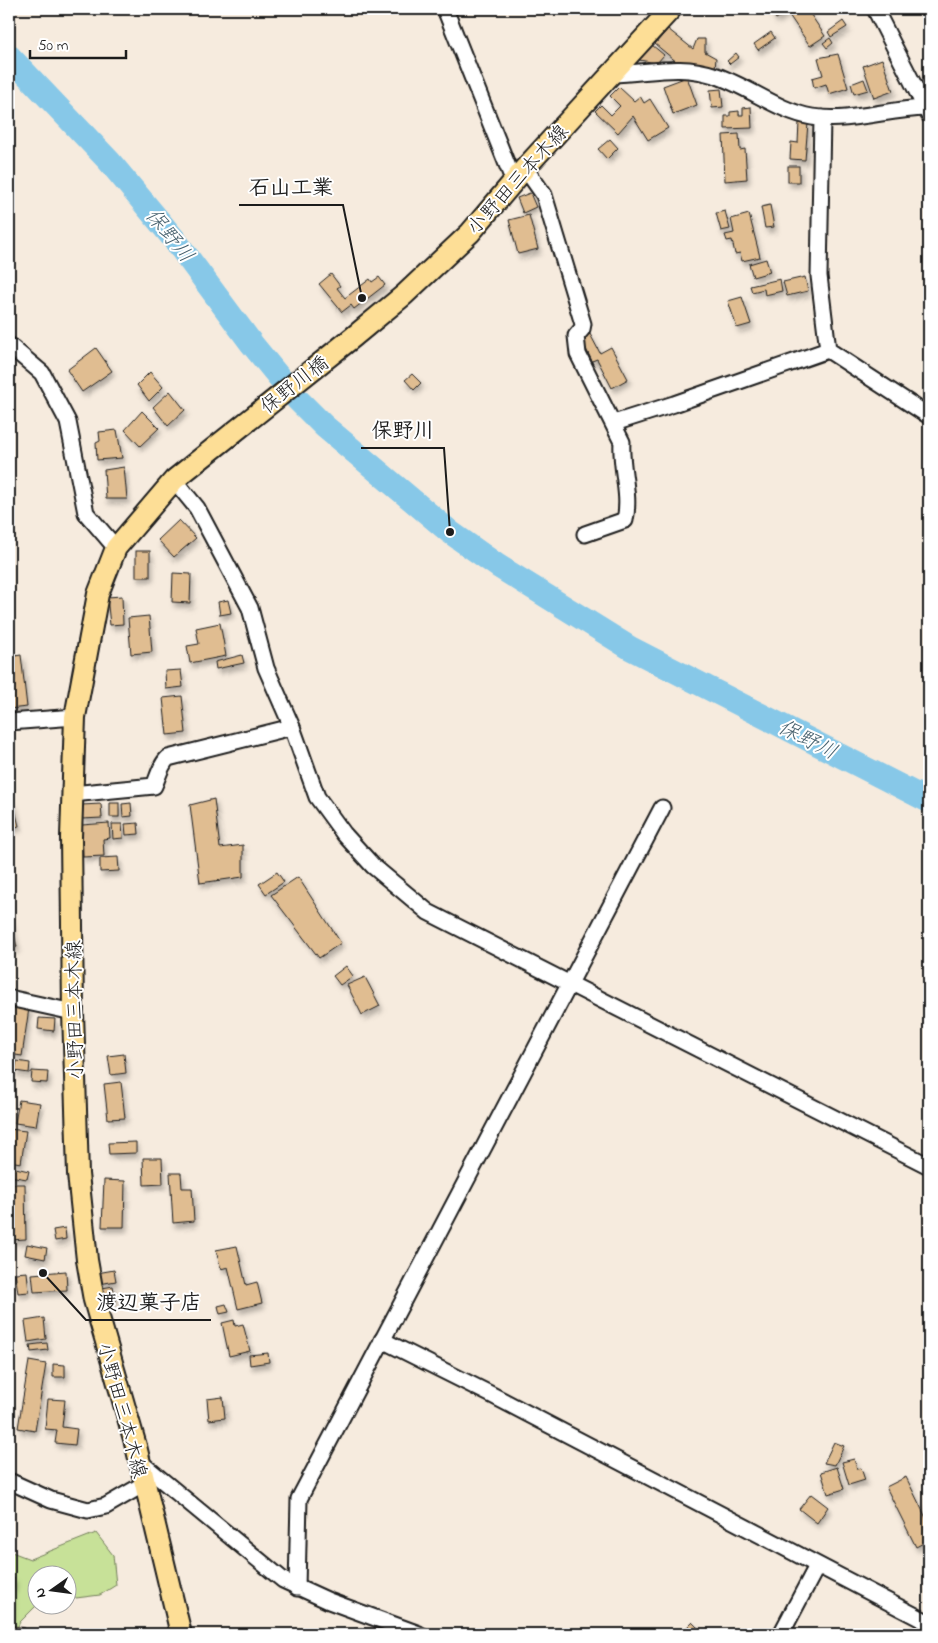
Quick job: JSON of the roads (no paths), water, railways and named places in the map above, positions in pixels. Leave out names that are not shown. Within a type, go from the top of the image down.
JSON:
[{"type":"main road","name":"小野田三本木線","points":[[352,338],[404,295],[470,233],[519,175],[671,9]]},
{"type":"main road","name":"保野川橋","points":[[235,430],[352,338]]},
{"type":"main road","name":"小野田三本木線","points":[[180,1634],[140,1462],[94,1300],[86,1260],[78,1174],[72,1012],[74,717],[98,594],[116,548],[174,480],[235,430]]},
{"type":"street","points":[[445,9],[519,175],[544,195],[583,324],[576,336],[578,354],[622,442],[621,456],[627,501],[625,520],[585,534]]},
{"type":"street","points":[[875,9],[927,112]]},
{"type":"street","points":[[612,74],[645,73],[667,68],[687,70],[715,76],[790,110],[822,118],[874,114],[898,109],[927,112]]},
{"type":"street","points":[[822,118],[819,276],[828,350],[929,416]]},
{"type":"street","points":[[9,345],[42,373],[68,422],[86,513],[116,548]]},
{"type":"street","points":[[614,423],[828,350]]},
{"type":"street","points":[[174,480],[197,508],[250,608],[266,668],[292,727],[317,797],[344,834],[373,866],[428,912],[929,1166]]},
{"type":"street","points":[[9,722],[74,717]]},
{"type":"street","points":[[72,794],[154,786],[160,774],[161,766],[168,758],[292,727]]},
{"type":"street","points":[[297,1588],[299,1498],[662,808]]},
{"type":"street","points":[[9,998],[72,1012]]},
{"type":"street","points":[[382,1340],[490,1394],[929,1623]]},
{"type":"street","points":[[140,1462],[260,1562],[297,1588],[419,1634]]},
{"type":"street","points":[[9,1481],[51,1500],[88,1510],[106,1506],[144,1484]]},
{"type":"street","points":[[781,1634],[817,1566]]},
{"type":"waterway","name":"保野川","points":[[9,56],[109,161],[174,239],[252,344],[297,399],[324,426],[450,532],[498,566],[630,648],[929,801]]},
{"type":"place","name":"石山工業","points":[[362,298]]},
{"type":"place","name":"保野川","points":[[450,532]]},
{"type":"place","name":"渡辺菓子店","points":[[43,1273]]}]
